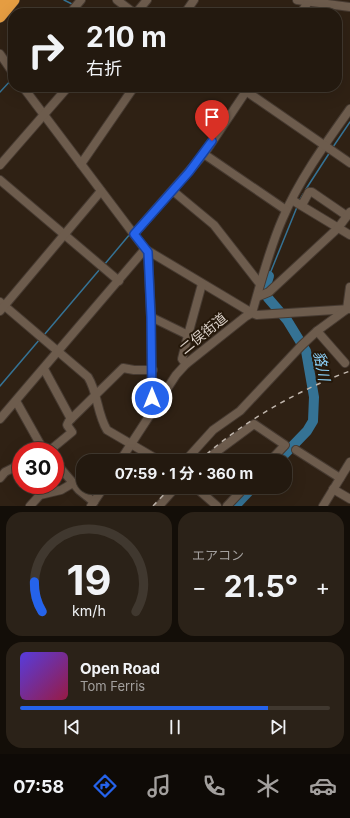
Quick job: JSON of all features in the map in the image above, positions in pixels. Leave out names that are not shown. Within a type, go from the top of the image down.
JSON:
[{"type":"highway","points":[[0,4],[3,0]]},
{"type":"highway","points":[[0,17],[14,0]]},
{"type":"street","points":[[74,8],[81,0]]},
{"type":"street","points":[[117,0],[128,8]]},
{"type":"street","points":[[140,8],[147,0]]},
{"type":"street","points":[[297,0],[348,5]]},
{"type":"street","points":[[304,8],[308,2]]},
{"type":"street","points":[[0,54],[8,66]]},
{"type":"street","points":[[27,92],[146,250],[257,315],[348,309]]},
{"type":"street","points":[[0,165],[63,92]]},
{"type":"street","points":[[81,164],[131,92]]},
{"type":"street","points":[[132,232],[173,191],[204,154],[243,92]]},
{"type":"street","points":[[251,92],[350,163]]},
{"type":"street","points":[[297,203],[306,173],[329,149],[350,109]]},
{"type":"street","points":[[204,154],[286,210]]},
{"type":"street","points":[[0,180],[119,281]]},
{"type":"street","points":[[101,191],[65,236],[2,306],[88,377],[94,387],[102,422],[107,430],[148,454]]},
{"type":"street","points":[[173,191],[214,224],[260,284],[262,294]]},
{"type":"street","points":[[252,313],[262,294],[338,228],[348,214],[312,192],[309,192],[297,203],[286,210],[260,284]]},
{"type":"street","points":[[297,203],[350,234]]},
{"type":"street","points":[[0,420],[146,250]]},
{"type":"street","points":[[146,250],[151,317],[153,370],[152,398],[157,403]]},
{"type":"street","points":[[186,364],[182,359],[202,284]]},
{"type":"street","points":[[191,454],[213,430],[240,410],[317,331],[348,309],[350,286]]},
{"type":"street","name":"二俣街道","points":[[124,454],[176,374],[232,325],[252,313]]},
{"type":"street","points":[[151,317],[188,335]]},
{"type":"street","points":[[317,331],[345,363]]},
{"type":"street","points":[[60,442],[72,432],[67,425],[71,419],[123,368],[134,370],[153,370]]},
{"type":"street","points":[[44,369],[71,419]]},
{"type":"street","points":[[16,401],[39,442]]},
{"type":"street","points":[[213,454],[254,424],[285,445],[277,454]]},
{"type":"street","points":[[296,450],[340,478]]},
{"type":"street","points":[[323,506],[350,462]]},
{"type":"street","points":[[0,478],[5,472],[12,468]]},
{"type":"street","points":[[64,472],[93,504],[99,494]]},
{"type":"street","points":[[30,506],[40,495],[61,490],[73,483]]},
{"type":"street","points":[[333,489],[350,499]]},
{"type":"street","points":[[159,506],[170,494]]},
{"type":"street","points":[[203,494],[217,506]]},
{"type":"street","points":[[227,506],[238,494]]},
{"type":"waterway","points":[[64,0],[72,4]]},
{"type":"waterway","points":[[0,92],[8,83]]},
{"type":"waterway","points":[[333,147],[350,122]]},
{"type":"waterway","points":[[306,189],[330,152]]},
{"type":"waterway","points":[[299,201],[303,194]]},
{"type":"waterway","points":[[269,276],[297,207]]},
{"type":"waterway","points":[[104,265],[130,234]]},
{"type":"waterway","points":[[44,335],[100,269]]},
{"type":"waterway","name":"貉川","points":[[269,276],[264,292],[287,320],[306,351],[314,397],[313,421],[307,431],[285,454]]},
{"type":"waterway","points":[[0,386],[40,339]]},
{"type":"waterway","name":"貉川","points":[[235,506],[246,494]]},
{"type":"railway","points":[[207,454],[251,421],[270,409],[310,388],[350,371]]},
{"type":"railway","points":[[153,506],[164,494]]},
{"type":"route","points":[[152,398],[153,370],[148,252],[134,234],[189,172],[204,154],[212,141]]}]
